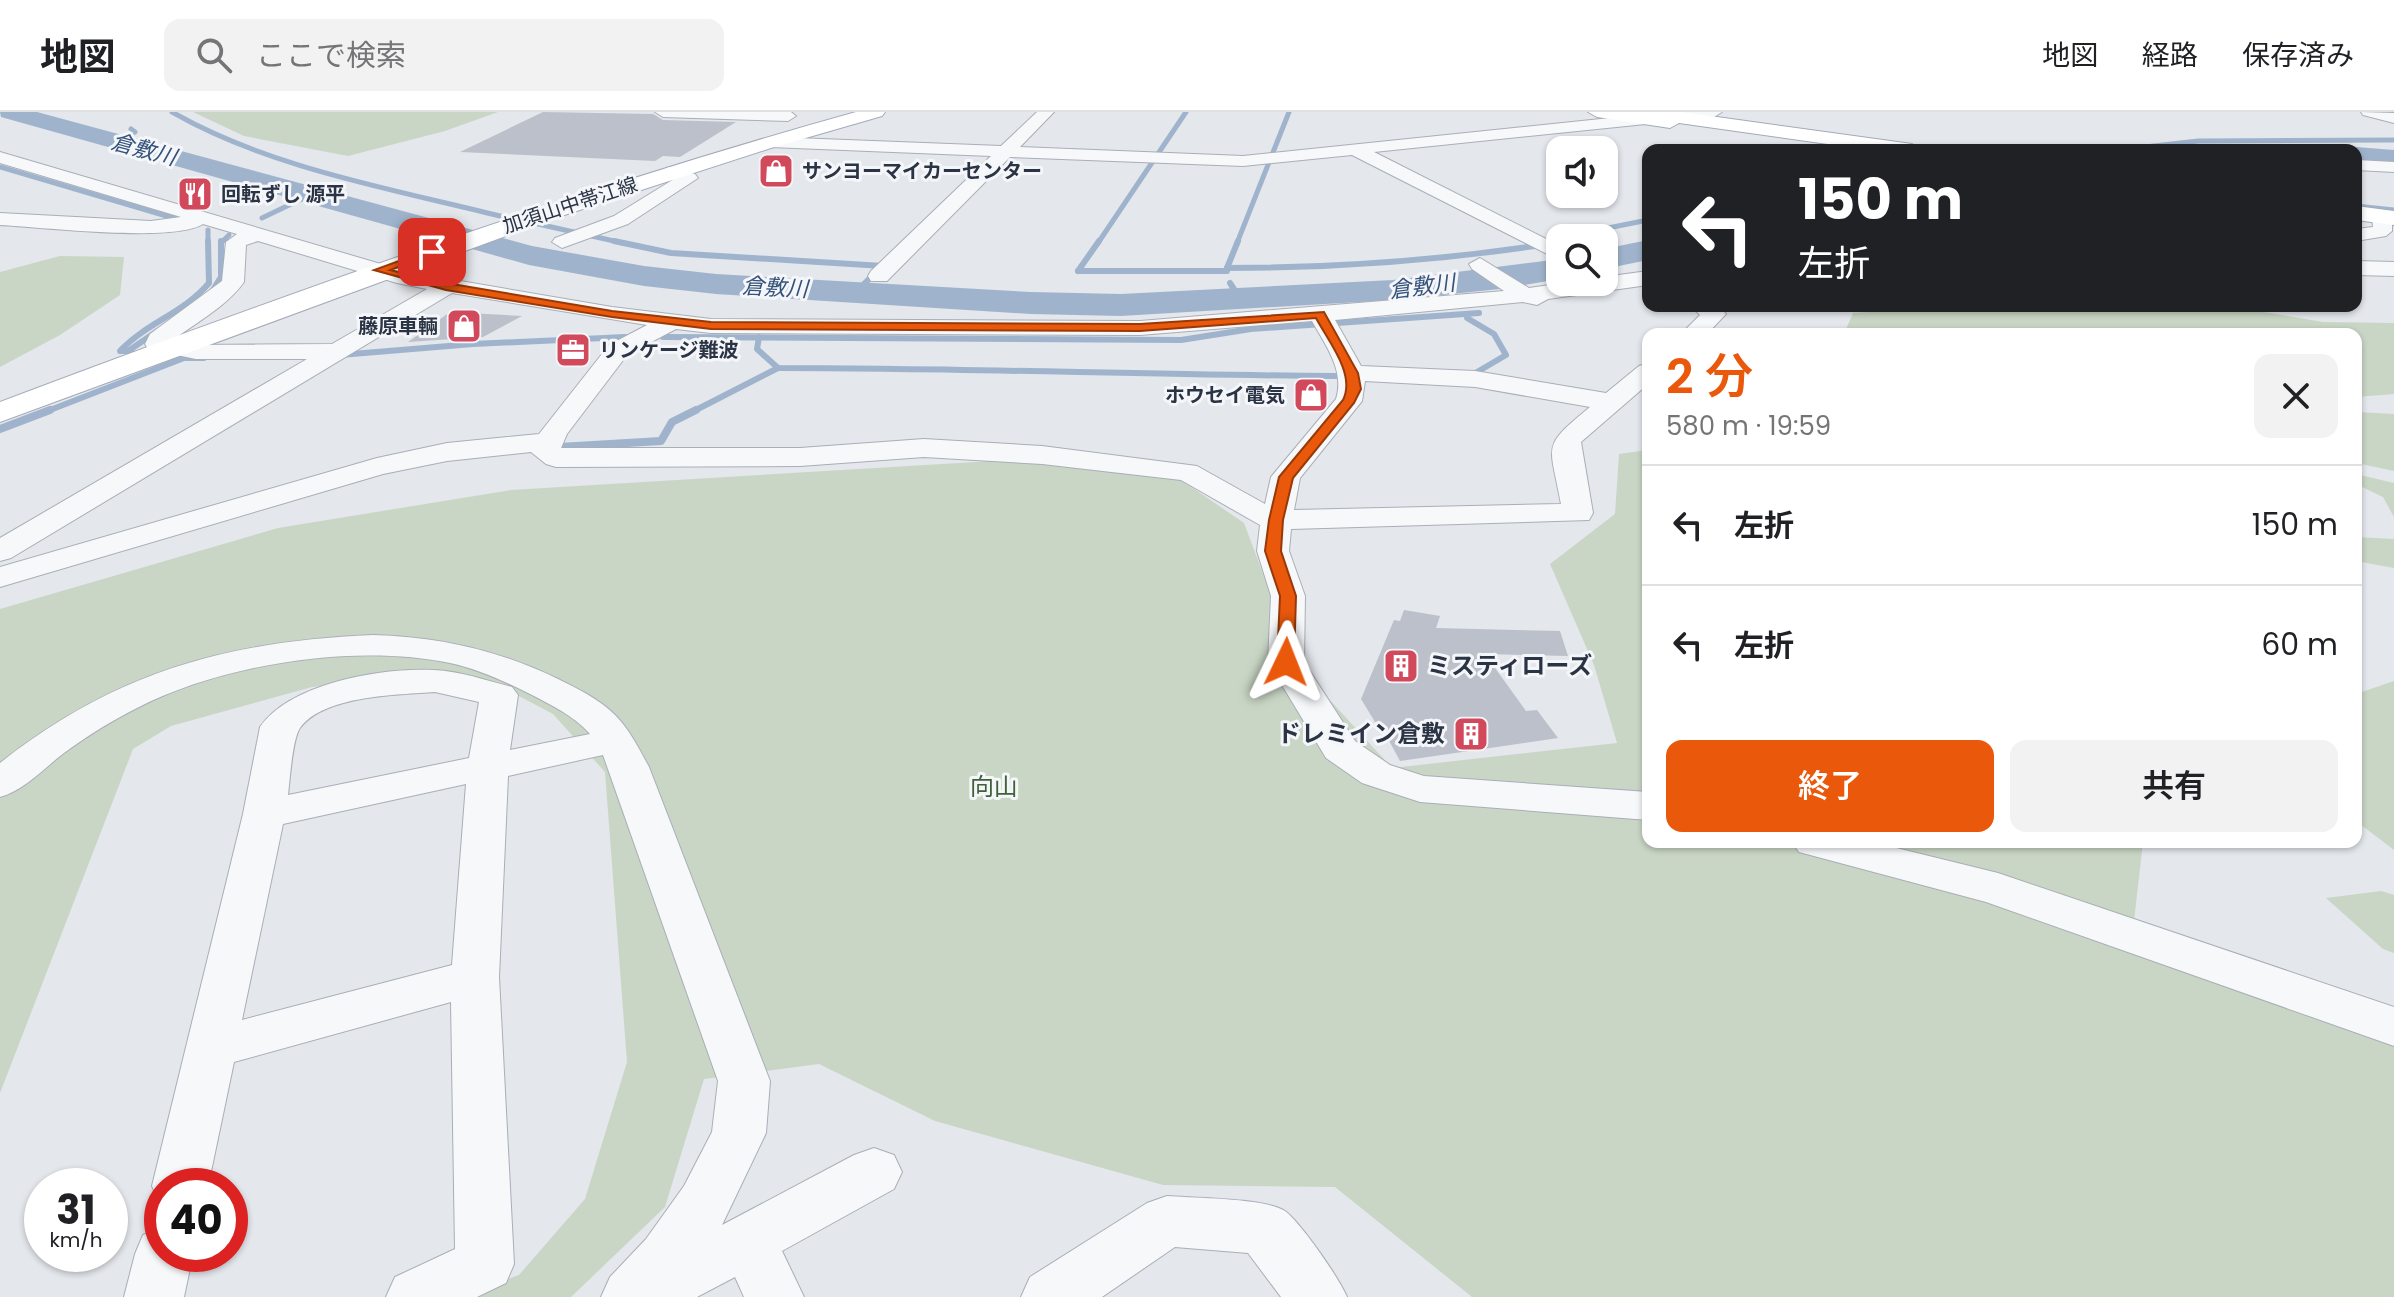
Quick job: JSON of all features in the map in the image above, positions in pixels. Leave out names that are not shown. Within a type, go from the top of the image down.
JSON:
[{"type":"main road","name":"加須山中帯江線","points":[[0,413],[379,270],[669,172],[770,142],[795,120],[876,112]]},
{"type":"main road","points":[[1597,112],[1644,116],[1828,144]]},
{"type":"main road","points":[[1644,116],[1673,116],[1870,144]]},
{"type":"main road","points":[[2362,215],[2388,224]]},
{"type":"street","points":[[663,112],[795,120]]},
{"type":"street","points":[[879,276],[999,153],[1046,112]]},
{"type":"street","points":[[1673,116],[1714,112]]},
{"type":"street","points":[[2369,112],[2394,118]]},
{"type":"street","points":[[770,142],[1157,159],[1270,159],[1644,116]]},
{"type":"street","points":[[1356,150],[1545,247]]},
{"type":"street","points":[[0,157],[379,270],[446,287],[671,322],[757,328],[1114,328],[1323,321],[1642,279]]},
{"type":"street","points":[[2362,165],[2394,167]]},
{"type":"street","points":[[575,237],[636,212],[689,178],[669,172]]},
{"type":"street","points":[[0,219],[151,227],[208,219]]},
{"type":"street","points":[[2362,232],[2388,224]]},
{"type":"street","points":[[256,234],[236,242],[233,282],[224,292],[159,339],[157,344],[170,348],[245,354],[330,354]]},
{"type":"street","points":[[1482,265],[1522,293],[1642,302]]},
{"type":"street","points":[[2362,268],[2394,269]]},
{"type":"street","points":[[0,551],[446,287]]},
{"type":"street","points":[[1699,328],[1714,314],[1711,312]]},
{"type":"street","points":[[1323,321],[1351,373],[1355,389],[1349,401],[1286,477],[1276,520],[1273,551],[1288,596],[1286,662],[1340,749],[1376,774],[1420,789],[1642,806]]},
{"type":"street","points":[[671,322],[618,350],[547,442],[545,451],[556,458],[800,457],[924,448],[1102,461],[1187,472],[1213,482],[1254,512],[1276,520],[1578,513],[1565,447],[1568,439],[1642,376]]},
{"type":"street","points":[[1351,373],[1475,379],[1610,402]]},
{"type":"street","points":[[0,577],[377,467],[458,451],[547,442]]},
{"type":"street","points":[[0,784],[83,722],[143,691],[193,672],[245,660],[367,646],[436,650],[490,664],[579,704],[607,729],[629,767],[744,1081],[739,1133],[704,1204],[667,1258],[631,1297]]},
{"type":"street","points":[[184,1168],[264,814],[279,727],[297,710],[361,687],[435,681],[499,695],[488,767],[475,977],[485,1264],[416,1297]]},
{"type":"street","points":[[264,814],[614,741]]},
{"type":"street","points":[[1837,848],[1998,889],[2394,1027]]},
{"type":"street","points":[[211,1048],[475,977]]},
{"type":"street","points":[[640,1297],[874,1172]]},
{"type":"street","points":[[1051,1297],[1167,1221],[1264,1229],[1317,1297]]},
{"type":"street","points":[[747,1241],[774,1297]]},
{"type":"street","points":[[154,1297],[160,1272]]},
{"type":"green space","points":[[193,112],[498,112],[445,131],[348,156],[244,136]]},
{"type":"green space","points":[[60,256],[124,257],[120,295],[60,335],[0,367],[0,272]]},
{"type":"green space","points":[[2264,312],[2323,322],[2394,323],[2394,394],[2362,397],[2362,328],[1847,328],[1853,313]]},
{"type":"green space","points":[[2362,412],[2394,414],[2394,471],[2362,464]]},
{"type":"green space","name":"向山","points":[[1642,451],[1642,848],[2142,848],[2134,921],[2394,1032],[2394,1297],[1472,1297],[1335,1187],[1163,1185],[935,1121],[819,1064],[704,1079],[665,1207],[571,1297],[458,1297],[519,1275],[585,1199],[627,1062],[605,772],[553,714],[500,686],[421,677],[312,687],[171,726],[133,749],[0,1093],[0,609],[278,528],[511,490],[1042,458],[1181,480],[1244,523],[1297,664],[1392,768],[1617,743],[1594,665],[1550,564],[1615,514],[1619,454]]},
{"type":"green space","points":[[2362,475],[2394,483],[2394,517],[2383,497],[2362,487]]},
{"type":"green space","points":[[2362,537],[2394,539],[2394,568],[2362,562]]},
{"type":"green space","points":[[2394,681],[2394,850],[2362,826],[2362,692]]},
{"type":"green space","points":[[2381,891],[2394,895],[2394,953],[2383,949],[2326,898]]},
{"type":"building","points":[[543,112],[653,114],[663,120],[736,122],[680,157],[663,156],[655,161],[460,152]]},
{"type":"building","name":"藤原車輛","points":[[450,312],[522,316],[483,337],[408,342]]},
{"type":"building","points":[[1404,610],[1440,616],[1436,628],[1560,631],[1568,656],[1485,654],[1526,711],[1537,710],[1558,738],[1400,761],[1379,722],[1375,722],[1361,699],[1394,620],[1400,621]]},
{"type":"waterway","name":"倉敷川","points":[[10,112],[529,255],[644,276],[716,284],[1031,303],[1121,305],[1393,290],[1546,271]]},
{"type":"waterway","points":[[172,112],[210,132],[292,163],[504,217]]},
{"type":"waterway","points":[[1098,243],[1186,112]]},
{"type":"waterway","points":[[1237,243],[1289,112]]},
{"type":"waterway","points":[[2377,112],[2394,116]]},
{"type":"waterway","points":[[121,141],[135,132],[131,129]]},
{"type":"waterway","points":[[2172,144],[2198,141],[2394,140]]},
{"type":"waterway","name":"倉敷川","points":[[2362,155],[2394,158]]},
{"type":"waterway","points":[[0,167],[180,220]]},
{"type":"waterway","points":[[262,218],[310,195]]},
{"type":"waterway","points":[[2362,207],[2394,210]]},
{"type":"waterway","points":[[1618,226],[1642,221]]},
{"type":"waterway","points":[[538,224],[615,241]]},
{"type":"waterway","points":[[208,230],[208,241]]},
{"type":"waterway","points":[[221,243],[229,235]]},
{"type":"waterway","points":[[128,351],[120,351],[209,283],[208,241]]},
{"type":"waterway","points":[[615,241],[671,253],[883,266]]},
{"type":"waterway","points":[[615,241],[623,243]]},
{"type":"waterway","points":[[1099,241],[1078,271],[1227,271],[1227,268]]},
{"type":"waterway","points":[[1227,268],[1238,241]]},
{"type":"waterway","points":[[211,293],[221,277],[221,243]]},
{"type":"waterway","points":[[1227,268],[1352,265],[1477,254],[1546,244]]},
{"type":"waterway","name":"倉敷川","points":[[1618,256],[1642,251]]},
{"type":"waterway","points":[[858,290],[879,269]]},
{"type":"waterway","points":[[1230,283],[1241,300]]},
{"type":"waterway","points":[[759,338],[1181,340],[1251,329],[1479,313]]},
{"type":"waterway","points":[[1468,314],[1467,318],[1494,334],[1506,355],[1472,375]]},
{"type":"waterway","points":[[128,351],[159,330]]},
{"type":"waterway","points":[[340,355],[473,344],[625,337]]},
{"type":"waterway","points":[[663,337],[759,338]]},
{"type":"waterway","points":[[759,338],[757,349],[778,368]]},
{"type":"waterway","points":[[179,358],[184,358]]},
{"type":"waterway","points":[[45,412],[184,358]]},
{"type":"waterway","points":[[184,358],[204,358]]},
{"type":"waterway","points":[[692,412],[778,368]]},
{"type":"waterway","points":[[778,368],[1336,376]]},
{"type":"waterway","points":[[0,429],[50,410]]},
{"type":"waterway","points":[[692,412],[696,410]]},
{"type":"waterway","points":[[559,447],[661,441],[672,422],[692,412]]},
{"type":"place","name":"サンヨーマイカーセンター","points":[[776,171]]},
{"type":"place","name":"回転ずし 源平","points":[[195,194]]},
{"type":"place","name":"藤原車輛","points":[[464,326]]},
{"type":"place","name":"リンケージ難波","points":[[573,350]]},
{"type":"place","name":"ホウセイ電気","points":[[1311,395]]},
{"type":"place","name":"ミスティローズ","points":[[1401,666]]},
{"type":"place","name":"ドレミイン倉敷","points":[[1471,734]]},
{"type":"route","points":[[432,252],[379,270],[446,287],[612,314],[711,326],[1140,328],[1320,314],[1351,373],[1355,389],[1349,401],[1286,477],[1276,520],[1273,551],[1288,596],[1286,662]]}]
